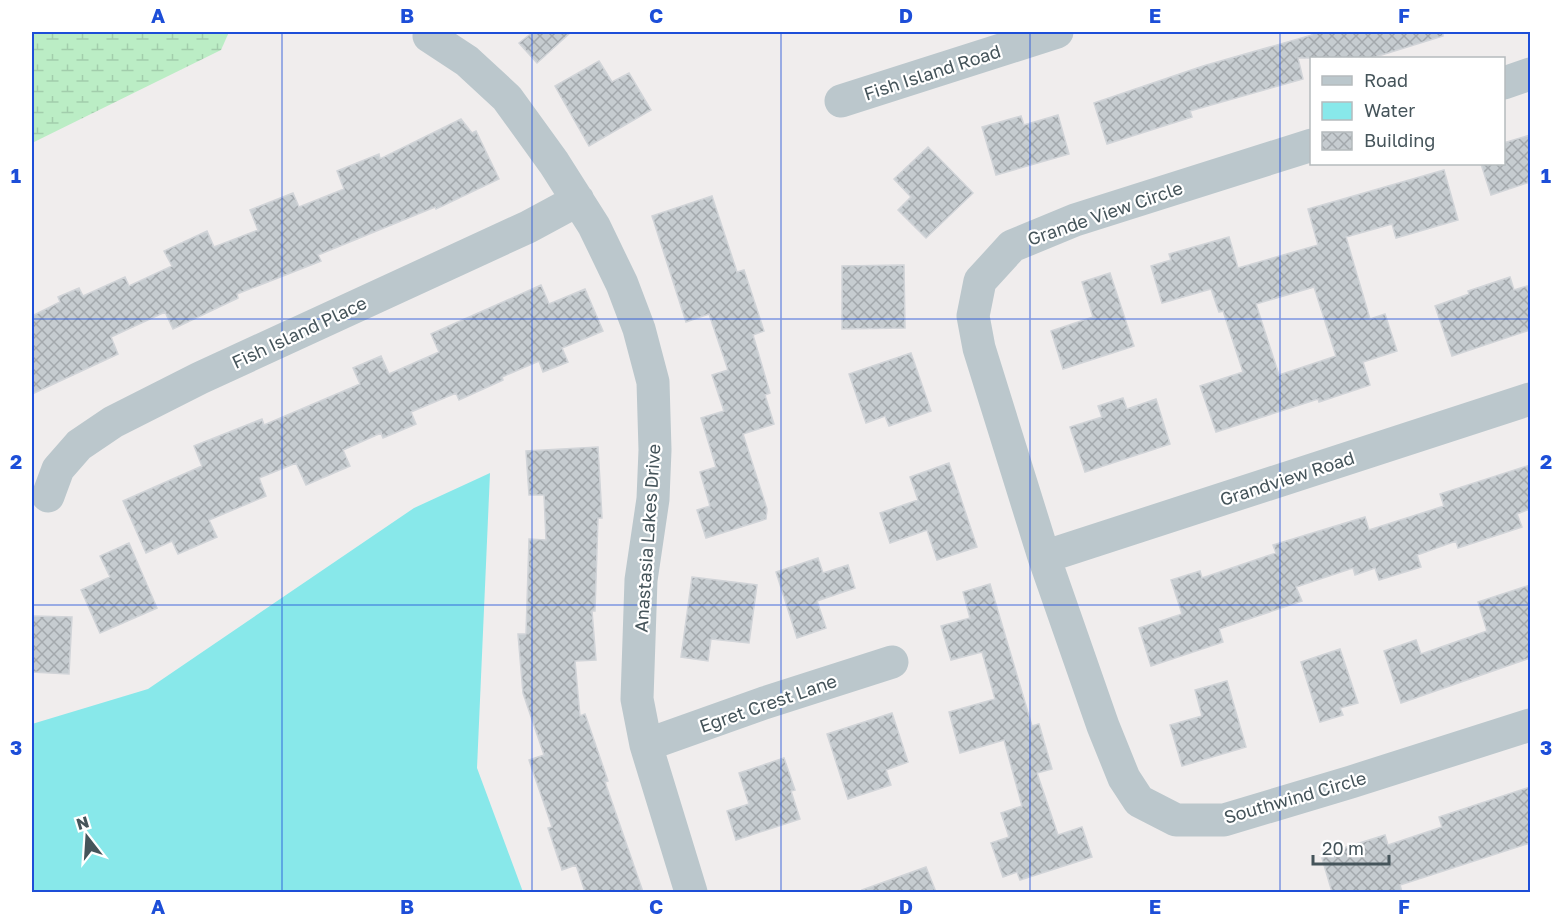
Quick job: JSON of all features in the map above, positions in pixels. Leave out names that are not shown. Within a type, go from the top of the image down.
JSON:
[{"type":"street","name":"Fish Island Road","points":[[841,101],[1057,32]]},
{"type":"street","name":"Anastasia Lakes Drive","points":[[429,36],[467,61],[507,98],[554,163],[594,225],[622,284],[639,329],[653,382],[656,450],[653,499],[641,580],[637,699],[646,745],[692,892]]},
{"type":"street","points":[[1505,82],[1530,74]]},
{"type":"street","name":"Grande View Circle","points":[[1044,556],[979,348],[973,316],[980,281],[1012,246],[1043,233],[1075,220],[1310,145]]},
{"type":"street","name":"Fish Island Place","points":[[48,496],[58,469],[80,445],[113,422],[200,378],[528,227],[578,200]]},
{"type":"street","name":"Grandview Road","points":[[1044,556],[1530,399]]},
{"type":"street","name":"Southwind Circle","points":[[1044,556],[1103,726],[1124,778],[1139,801],[1176,820],[1224,820],[1530,725]]},
{"type":"street","name":"Egret Crest Lane","points":[[646,745],[764,703],[892,662]]},
{"type":"green space","points":[[32,32],[229,32],[221,50],[32,143]]},
{"type":"water","points":[[490,473],[477,768],[523,892],[32,892],[32,724],[148,689],[414,508]]},
{"type":"building","points":[[533,32],[571,32],[537,63],[519,43]]},
{"type":"building","points":[[1311,32],[1443,32],[1443,36],[1375,57],[1298,58],[1303,79],[1190,111],[1192,117],[1107,144],[1094,103],[1203,66],[1312,35]]},
{"type":"building","points":[[599,61],[612,82],[629,73],[651,110],[589,146],[555,86]]},
{"type":"building","points":[[1058,115],[1069,154],[996,175],[982,127],[1021,116],[1024,125]]},
{"type":"building","points":[[461,119],[472,133],[476,131],[499,179],[436,209],[435,207],[318,255],[321,261],[237,294],[238,298],[173,329],[165,312],[111,337],[118,354],[32,394],[32,316],[60,302],[58,297],[79,288],[83,296],[125,277],[129,286],[172,266],[164,251],[207,231],[214,247],[258,230],[250,210],[293,193],[299,207],[344,189],[337,171],[379,154],[380,159]]},
{"type":"building","points":[[1530,135],[1530,182],[1491,195],[1481,165],[1505,165],[1505,142]]},
{"type":"building","points":[[928,147],[973,193],[926,238],[898,210],[911,197],[894,179]]},
{"type":"building","points":[[1444,170],[1458,220],[1396,238],[1392,224],[1346,237],[1370,319],[1385,314],[1397,351],[1363,362],[1370,385],[1216,432],[1200,386],[1243,372],[1223,311],[1219,312],[1211,289],[1162,303],[1151,266],[1171,260],[1169,254],[1229,237],[1238,268],[1318,245],[1308,209]],"holes":[[[1314,287],[1336,356],[1279,375],[1256,304]]]},
{"type":"building","points":[[712,196],[737,272],[744,270],[764,331],[753,335],[770,393],[765,395],[774,424],[743,434],[767,509],[766,519],[706,538],[697,510],[710,506],[700,472],[716,467],[701,418],[724,411],[712,375],[728,370],[709,314],[686,322],[652,216]]},
{"type":"building","points":[[904,265],[905,328],[842,329],[842,266]]},
{"type":"building","points":[[1110,273],[1134,346],[1063,369],[1051,331],[1093,317],[1082,282]]},
{"type":"building","points":[[1510,277],[1514,290],[1527,286],[1530,297],[1530,330],[1452,356],[1435,306],[1469,294],[1468,291]]},
{"type":"building","points":[[541,285],[549,304],[585,289],[603,331],[562,348],[568,362],[543,372],[539,361],[502,377],[503,380],[459,400],[456,393],[411,412],[416,424],[383,438],[381,433],[343,450],[350,466],[306,485],[296,463],[259,478],[266,496],[209,520],[217,537],[178,554],[172,541],[146,553],[123,501],[202,466],[194,446],[262,419],[264,425],[360,384],[353,368],[381,356],[389,374],[439,352],[431,334]]},
{"type":"building","points":[[911,353],[931,411],[889,426],[885,416],[866,423],[849,374]]},
{"type":"building","points":[[1123,398],[1127,409],[1156,399],[1170,444],[1085,472],[1070,427],[1102,417],[1098,406]]},
{"type":"building","points":[[598,447],[602,518],[598,518],[595,611],[592,611],[596,660],[575,661],[580,716],[585,714],[608,781],[605,782],[643,892],[585,892],[576,865],[562,870],[548,828],[552,827],[529,760],[544,755],[523,693],[518,634],[526,634],[529,539],[546,540],[544,495],[529,495],[526,451]]},
{"type":"building","points":[[949,463],[977,547],[937,560],[927,530],[890,543],[880,513],[918,500],[910,477]]},
{"type":"building","points":[[1530,465],[1530,509],[1517,514],[1522,527],[1458,548],[1456,541],[1417,555],[1421,567],[1379,580],[1375,568],[1355,575],[1353,568],[1296,587],[1302,601],[1219,629],[1223,642],[1151,666],[1139,628],[1182,614],[1171,580],[1200,571],[1202,578],[1276,553],[1273,545],[1365,517],[1369,530],[1444,506],[1440,494]]},
{"type":"building","points":[[129,543],[157,608],[100,633],[81,590],[110,577],[100,556]]},
{"type":"building","points":[[818,558],[823,573],[848,565],[855,588],[817,601],[826,628],[797,638],[776,572]]},
{"type":"building","points":[[692,577],[757,585],[749,643],[711,639],[708,661],[681,657]]},
{"type":"building","points":[[990,584],[1032,726],[1039,724],[1052,769],[1037,773],[1058,835],[1082,827],[1092,857],[1020,880],[1017,872],[1003,877],[991,843],[1009,837],[1001,813],[1022,806],[1004,740],[960,753],[949,712],[995,699],[982,652],[951,660],[941,626],[970,618],[963,592]]},
{"type":"building","points":[[1530,585],[1530,658],[1401,703],[1384,651],[1416,640],[1421,654],[1487,631],[1478,602]]},
{"type":"building","points":[[32,616],[72,617],[69,674],[32,672]]},
{"type":"building","points":[[1340,649],[1358,703],[1340,708],[1343,715],[1320,722],[1301,662]]},
{"type":"building","points":[[1227,681],[1246,747],[1182,766],[1170,725],[1202,716],[1195,690]]},
{"type":"building","points":[[892,713],[908,762],[886,770],[891,785],[848,799],[827,734]]},
{"type":"building","points":[[784,758],[795,790],[791,791],[800,819],[736,840],[727,811],[749,804],[739,773]]},
{"type":"building","points":[[1530,787],[1530,843],[1400,885],[1402,892],[1332,892],[1321,855],[1385,835],[1388,845],[1442,827],[1439,817]]},
{"type":"building","points":[[926,867],[936,892],[863,892],[862,890]]}]
